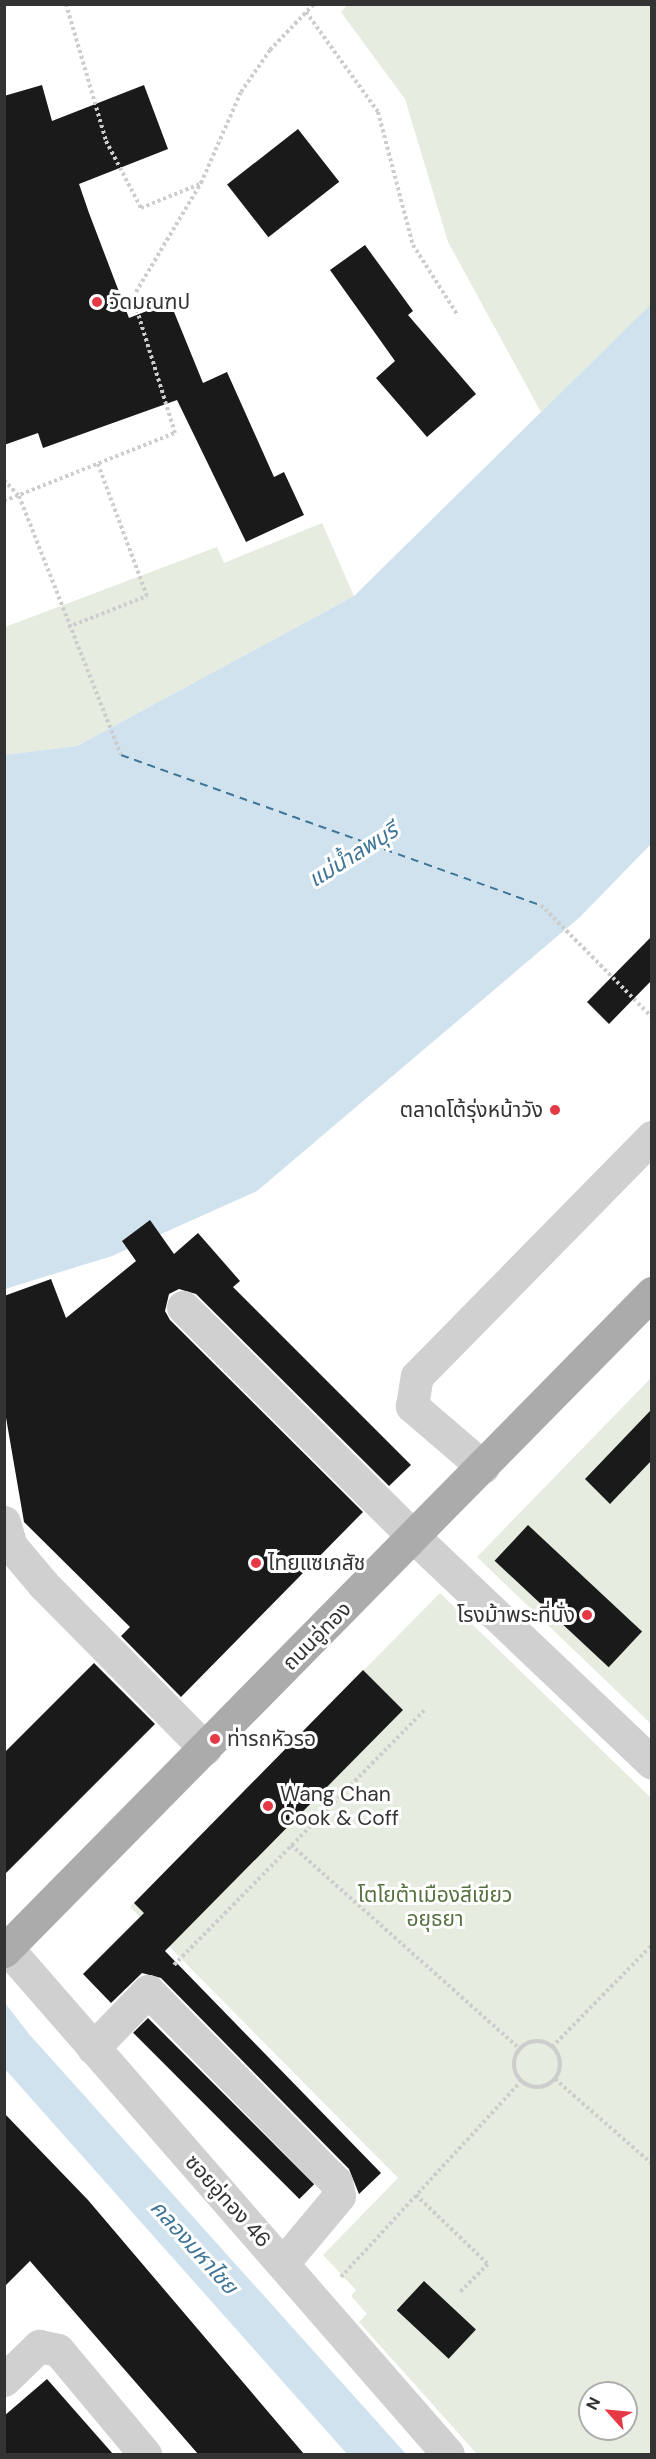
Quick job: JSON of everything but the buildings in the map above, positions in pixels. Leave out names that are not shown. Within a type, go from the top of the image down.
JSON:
[{"type":"main road","name":"ถนนอู่ทอง","points":[[6,1950],[483,1467],[651,1293]]},
{"type":"street","points":[[483,1467],[412,1406],[417,1376],[651,1137]]},
{"type":"street","points":[[183,1308],[414,1537],[651,1763]]},
{"type":"street","points":[[4,1522],[11,1546],[43,1584],[205,1748]]},
{"type":"street","name":"ซอยอู่ทอง 46","points":[[6,1950],[283,2263],[316,2304],[448,2454]]},
{"type":"street","points":[[93,2048],[148,1991],[336,2182],[339,2196],[283,2263]]},
{"type":"street","points":[[4,2380],[39,2346],[58,2350],[146,2454]]},
{"type":"path","points":[[66,4],[106,141],[141,208],[201,183]]},
{"type":"path","points":[[4,501],[175,433],[133,297],[201,183],[241,92],[270,51],[314,4]]},
{"type":"path","points":[[306,12],[378,112],[413,245],[457,314]]},
{"type":"path","points":[[68,627],[147,596],[98,464]]},
{"type":"path","points":[[4,480],[19,496],[68,627],[121,755]]},
{"type":"path","points":[[541,905],[651,1017]]},
{"type":"path","points":[[148,1991],[424,1710]]},
{"type":"path","points":[[291,1845],[520,2049]]},
{"type":"path","points":[[552,2047],[651,1946]]},
{"type":"path","points":[[540,2041],[552,2047],[560,2066],[555,2079],[547,2085],[535,2087],[522,2080],[515,2062],[520,2049],[540,2041]]},
{"type":"path","points":[[555,2079],[651,2164]]},
{"type":"path","points":[[316,2304],[522,2080]]},
{"type":"path","points":[[416,2195],[488,2264],[460,2292]]},
{"type":"green space","points":[[348,4],[651,5],[651,304],[541,412],[448,242],[405,99],[341,12]]},
{"type":"green space","points":[[322,523],[354,596],[77,746],[5,755],[5,627],[217,547],[224,563]]},
{"type":"green space","points":[[651,1378],[651,1724],[477,1557]]},
{"type":"green space","name":"โตโยต้าเมืองสีเขียว อยุธยา","points":[[440,1593],[651,1798],[651,2454],[477,2454],[359,2322],[367,2314],[351,2296],[356,2290],[323,2255],[398,2178],[130,1907]]},
{"type":"water","name":"แม่น้ำลพบุรี","points":[[651,304],[651,844],[580,917],[257,1191],[112,1256],[5,1289],[4,755],[77,746],[354,596]]},
{"type":"water","name":"คลองมหาไชย","points":[[5,2003],[29,2034],[406,2454],[347,2454],[5,2069]]},
{"type":"ferry route","points":[[121,755],[541,905]]},
{"type":"place","name":"วัดมณฑป","points":[[97,302]]},
{"type":"place","name":"ตลาดโต้รุ่งหน้าวัง","points":[[555,1110]]},
{"type":"place","name":"ไทยแซเภสัช","points":[[256,1563]]},
{"type":"place","name":"โรงม้าพระที่นั่ง","points":[[587,1615]]},
{"type":"place","name":"ท่ารถหัวรอ","points":[[215,1739]]},
{"type":"place","name":"Wang Chan Cook & Coff","points":[[268,1806]]}]
